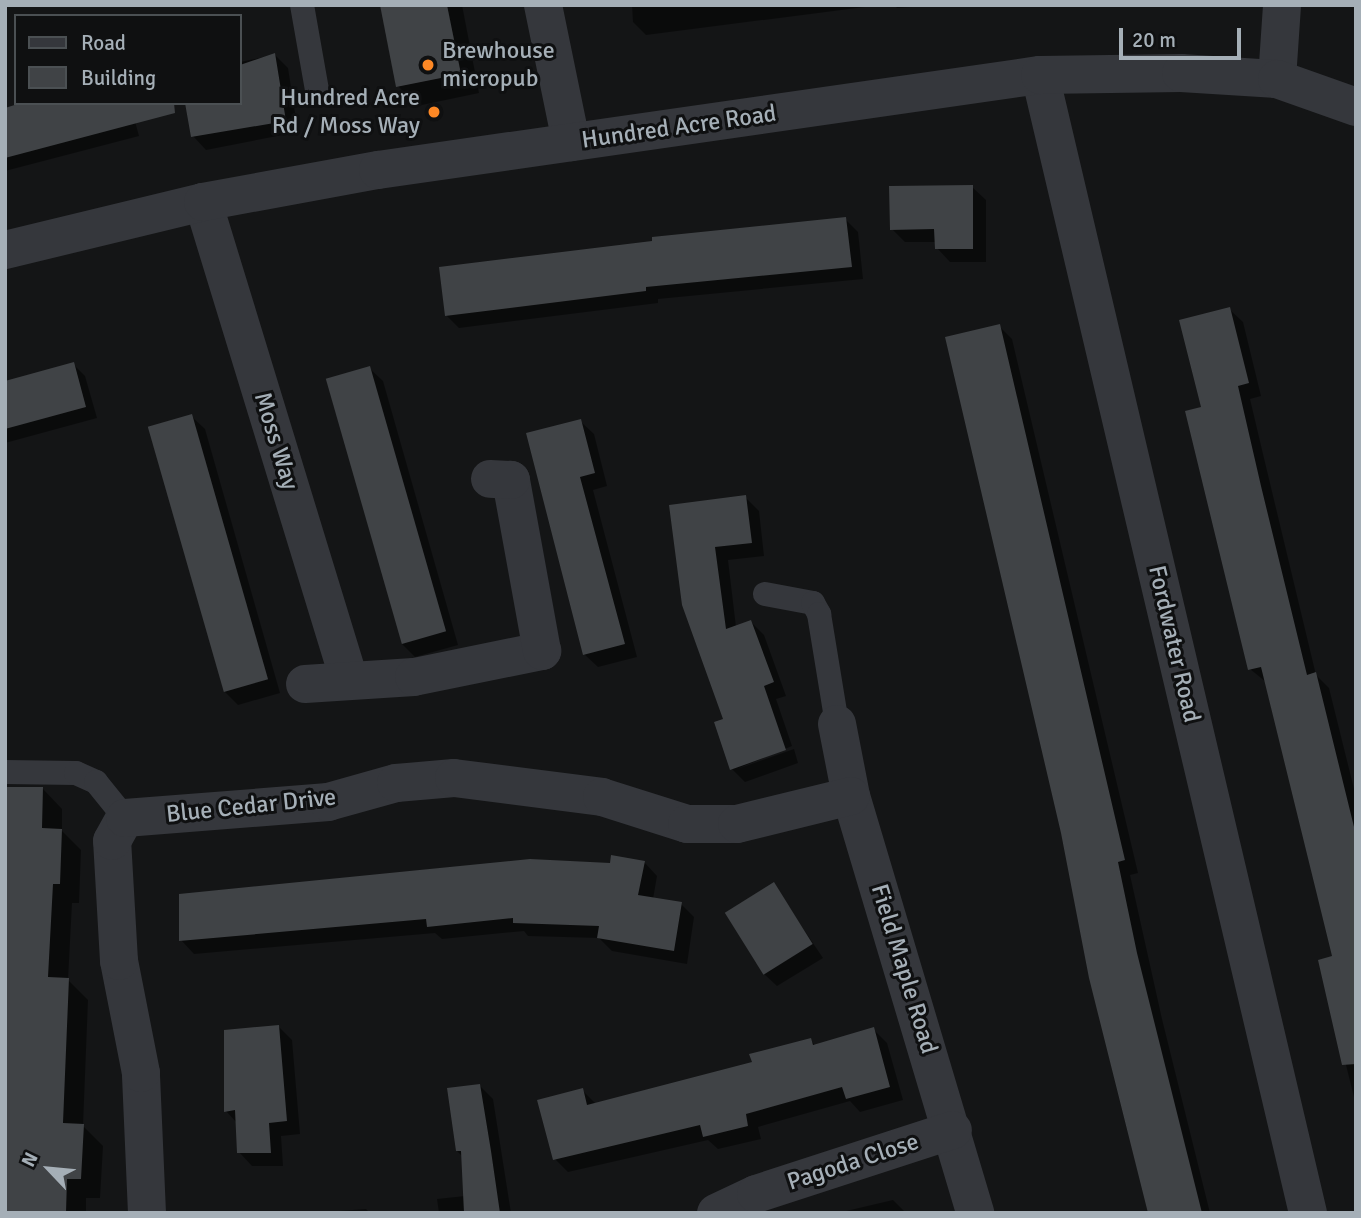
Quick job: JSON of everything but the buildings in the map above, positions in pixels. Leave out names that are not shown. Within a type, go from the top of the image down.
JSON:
[{"type":"street","points":[[543,5],[571,142]]},
{"type":"street","points":[[1277,79],[1282,5]]},
{"type":"street","name":"Hundred Acre Road","points":[[5,250],[203,202],[571,142],[1040,75],[1181,73],[1277,79],[1356,107]]},
{"type":"street","name":"Fordwater Road","points":[[1040,75],[1308,1213]]},
{"type":"street","name":"Moss Way","points":[[203,202],[348,680]]},
{"type":"street","points":[[305,684],[414,677],[542,651],[511,480],[490,479]]},
{"type":"street","name":"Field Maple Road","points":[[837,724],[851,796],[953,1130],[975,1213]]},
{"type":"street","name":"Blue Cedar Drive","points":[[125,818],[328,802],[396,783],[454,778],[602,797],[687,824],[737,824],[851,796]]},
{"type":"street","points":[[125,818],[112,841],[112,854],[119,961],[141,1073],[147,1213]]},
{"type":"street","name":"Pagoda Close","points":[[716,1213],[756,1194],[953,1130]]},
{"type":"lane","points":[[302,5],[317,90]]},
{"type":"lane","points":[[765,594],[805,600],[819,614],[837,724]]},
{"type":"lane","points":[[5,772],[76,773],[96,782],[125,818]]},
{"type":"place","name":"Brewhouse micropub","points":[[428,65]]},
{"type":"place","name":"Hundred Acre Rd / Moss Way","points":[[434,112]]}]
